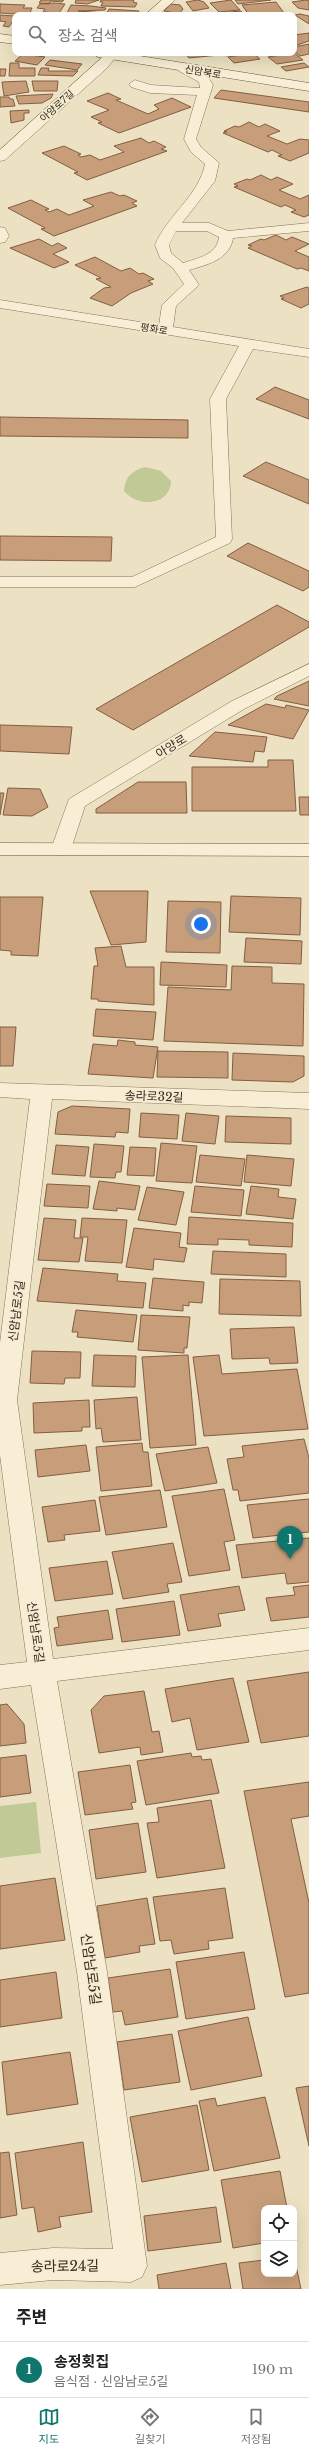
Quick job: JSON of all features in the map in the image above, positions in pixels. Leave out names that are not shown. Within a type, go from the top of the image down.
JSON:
[{"type":"street","points":[[155,12],[169,0]]},
{"type":"street","points":[[0,38],[12,40]]},
{"type":"street","name":"아양로7길","points":[[0,157],[110,56]]},
{"type":"street","name":"신암북로","points":[[122,56],[183,68],[309,87]]},
{"type":"street","points":[[165,331],[169,305],[192,286],[180,268],[165,255],[162,245],[172,227],[208,181],[212,163],[196,149],[190,139],[208,85],[204,80],[183,68]]},
{"type":"street","points":[[135,84],[150,88],[205,92]]},
{"type":"street","points":[[172,227],[209,227],[225,235],[309,227]]},
{"type":"street","points":[[0,231],[2,236],[0,239]]},
{"type":"street","points":[[180,268],[221,252],[226,245],[225,235]]},
{"type":"street","name":"평화로","points":[[0,304],[309,353]]},
{"type":"street","points":[[0,582],[135,582],[224,539],[218,399],[248,344]]},
{"type":"street","name":"아양로","points":[[61,849],[76,803],[238,705],[309,669]]},
{"type":"street","points":[[0,849],[309,850]]},
{"type":"street","name":"송라로32길","points":[[0,1090],[309,1101]]},
{"type":"street","name":"신암남로5길","points":[[42,1092],[5,1400],[42,1673],[92,1972],[110,2123],[130,2266]]},
{"type":"street","name":"신암남로5길","points":[[0,1677],[309,1639]]},
{"type":"street","name":"송라로24길","points":[[0,2269],[53,2264],[130,2266]]},
{"type":"green space","points":[[145,467],[161,471],[171,481],[165,496],[159,500],[145,502],[137,500],[124,491],[127,478],[136,470]]},
{"type":"green space","points":[[36,1802],[41,1853],[0,1858],[0,1806]]},
{"type":"building","points":[[41,0],[64,0],[62,2],[51,1],[49,4],[39,3]]},
{"type":"building","points":[[76,0],[99,0],[87,4],[75,3]]},
{"type":"building","points":[[101,0],[134,0],[133,2],[137,3],[135,7],[101,6],[103,2],[100,2]]},
{"type":"building","points":[[198,0],[204,2],[209,8],[193,11],[186,2]]},
{"type":"building","points":[[231,0],[240,10],[219,12],[210,3]]},
{"type":"building","points":[[235,0],[271,0],[238,4]]},
{"type":"building","points":[[309,1],[309,10],[298,8],[292,2]]},
{"type":"building","points":[[276,2],[283,12],[247,12],[242,5]]},
{"type":"building","points":[[0,4],[25,5],[23,8],[32,8],[30,12],[12,12],[12,14],[0,13]]},
{"type":"building","points":[[40,4],[65,4],[60,12],[43,12],[45,9],[37,8]]},
{"type":"building","points":[[171,4],[180,5],[183,9],[181,12],[164,11]]},
{"type":"building","points":[[71,5],[106,8],[105,10],[78,11],[91,12],[68,12]]},
{"type":"building","points":[[109,9],[139,11],[138,12],[108,12]]},
{"type":"building","points":[[0,15],[12,16],[12,22],[9,27],[3,26],[6,22],[0,21]]},
{"type":"building","points":[[297,15],[309,16],[309,24],[297,16]]},
{"type":"building","points":[[309,33],[309,41],[297,45],[297,35]]},
{"type":"building","points":[[309,44],[309,54],[300,56],[297,54],[297,46]]},
{"type":"building","points":[[297,55],[303,60],[277,64],[268,57]]},
{"type":"building","points":[[21,56],[45,57],[37,65],[15,61]]},
{"type":"building","points":[[187,56],[209,56],[189,58]]},
{"type":"building","points":[[256,56],[260,59],[234,63],[228,57]]},
{"type":"building","points":[[50,60],[82,64],[77,70],[45,65]]},
{"type":"building","points":[[10,63],[19,63],[19,68],[35,68],[35,76],[9,76]]},
{"type":"building","points":[[304,63],[309,67],[286,71],[281,67]]},
{"type":"building","points":[[41,68],[49,68],[48,71],[78,71],[73,76],[38,75]]},
{"type":"building","points":[[0,69],[6,69],[5,76],[0,76]]},
{"type":"building","points":[[26,81],[29,92],[4,96],[2,82]]},
{"type":"building","points":[[32,81],[58,81],[57,91],[34,91]]},
{"type":"building","points":[[221,90],[309,102],[309,112],[214,98]]},
{"type":"building","points":[[108,93],[121,99],[116,100],[148,114],[159,109],[154,105],[172,98],[191,107],[119,133],[98,123],[102,122],[91,117],[109,110],[87,101]]},
{"type":"building","points":[[53,94],[51,98],[42,103],[19,104],[16,96]]},
{"type":"building","points":[[0,97],[9,97],[10,99],[13,99],[15,106],[0,107]]},
{"type":"building","points":[[29,110],[29,113],[24,113],[24,120],[11,123],[10,111]]},
{"type":"building","points":[[249,122],[259,127],[265,124],[280,131],[267,136],[287,144],[300,139],[309,140],[309,153],[290,161],[278,156],[282,155],[272,150],[268,152],[223,133],[227,132],[224,131],[235,126],[239,127]]},
{"type":"building","points":[[141,138],[149,143],[154,141],[166,147],[161,149],[167,151],[87,180],[74,173],[78,172],[42,153],[64,146],[81,154],[78,155],[81,157],[90,155],[100,160],[124,152],[114,146]]},
{"type":"building","points":[[261,175],[271,180],[277,177],[293,184],[279,190],[300,199],[309,195],[309,215],[304,217],[291,212],[296,210],[285,205],[281,207],[234,187],[238,186],[234,184],[247,179],[250,180]]},
{"type":"building","points":[[111,192],[120,196],[124,195],[137,201],[132,203],[137,206],[54,236],[41,229],[45,228],[8,208],[31,200],[49,209],[45,210],[49,212],[57,209],[69,215],[94,206],[83,200]]},
{"type":"building","points":[[276,235],[286,240],[292,237],[309,244],[295,251],[309,257],[309,271],[301,268],[297,269],[248,248],[252,246],[248,245],[261,239],[264,240]]},
{"type":"building","points":[[39,239],[52,246],[58,243],[67,248],[53,254],[69,262],[54,268],[10,248]]},
{"type":"building","points":[[95,257],[121,271],[130,268],[139,274],[143,273],[154,279],[148,281],[153,284],[131,293],[112,306],[90,298],[104,288],[111,287],[96,279],[101,278],[75,265]]},
{"type":"building","points":[[307,287],[309,288],[309,304],[301,308],[281,299],[284,298],[280,296]]},
{"type":"building","points":[[275,387],[309,400],[309,419],[256,399]]},
{"type":"building","points":[[0,417],[188,420],[188,438],[0,436]]},
{"type":"building","points":[[266,462],[309,480],[309,504],[243,476]]},
{"type":"building","points":[[0,536],[112,537],[111,561],[0,560]]},
{"type":"building","points":[[248,543],[309,571],[309,587],[303,591],[227,556]]},
{"type":"building","points":[[277,605],[309,622],[309,627],[133,730],[96,709]]},
{"type":"building","points":[[309,681],[309,706],[274,699],[277,696]]},
{"type":"building","points":[[266,704],[285,708],[286,705],[309,710],[293,739],[228,725]]},
{"type":"building","points":[[0,725],[72,727],[69,754],[0,751]]},
{"type":"building","points":[[215,732],[267,737],[264,752],[255,751],[253,762],[189,756]]},
{"type":"building","points":[[268,760],[293,760],[296,811],[192,811],[192,767],[268,767]]},
{"type":"building","points":[[138,782],[186,782],[187,813],[96,813],[96,809]]},
{"type":"building","points":[[8,788],[40,789],[48,807],[32,816],[3,815]]},
{"type":"building","points":[[0,793],[4,793],[0,815]]},
{"type":"building","points":[[299,797],[309,797],[309,815],[300,815]]},
{"type":"building","points":[[90,891],[148,891],[146,942],[111,945]]},
{"type":"building","points":[[231,896],[301,898],[300,935],[229,932]]},
{"type":"building","points":[[0,897],[43,897],[38,956],[11,955],[11,951],[0,950]]},
{"type":"building","points":[[168,901],[221,902],[220,953],[166,952]]},
{"type":"building","points":[[246,938],[302,941],[301,964],[244,962]]},
{"type":"building","points":[[121,946],[126,967],[154,967],[154,1005],[98,1001],[98,999],[91,999],[94,966],[98,966],[95,948]]},
{"type":"building","points":[[161,962],[227,965],[226,987],[160,985]]},
{"type":"building","points":[[232,966],[272,967],[272,983],[304,984],[303,1046],[164,1041],[168,987],[231,990]]},
{"type":"building","points":[[96,1009],[156,1012],[153,1040],[93,1036]]},
{"type":"building","points":[[0,1027],[16,1027],[13,1066],[0,1066]]},
{"type":"building","points":[[118,1040],[135,1042],[135,1045],[158,1047],[153,1078],[88,1074],[93,1044],[117,1046]]},
{"type":"building","points":[[158,1051],[228,1052],[228,1078],[157,1077]]},
{"type":"building","points":[[233,1053],[304,1056],[304,1076],[293,1082],[232,1080]]},
{"type":"building","points":[[72,1106],[130,1109],[128,1133],[116,1132],[115,1137],[55,1134],[58,1112]]},
{"type":"building","points":[[141,1113],[179,1115],[177,1139],[139,1137]]},
{"type":"building","points":[[186,1113],[219,1116],[215,1144],[182,1141]]},
{"type":"building","points":[[226,1116],[291,1118],[291,1144],[225,1142]]},
{"type":"building","points":[[161,1143],[197,1146],[192,1183],[156,1181]]},
{"type":"building","points":[[94,1144],[124,1146],[121,1172],[116,1172],[115,1178],[90,1177]]},
{"type":"building","points":[[56,1145],[89,1147],[85,1176],[52,1174]]},
{"type":"building","points":[[130,1147],[156,1148],[154,1176],[127,1175]]},
{"type":"building","points":[[200,1155],[245,1159],[241,1186],[196,1182]]},
{"type":"building","points":[[247,1155],[294,1159],[291,1186],[244,1182]]},
{"type":"building","points":[[99,1181],[140,1186],[135,1210],[117,1208],[117,1211],[93,1209]]},
{"type":"building","points":[[47,1184],[90,1186],[88,1208],[44,1206]]},
{"type":"building","points":[[195,1186],[244,1190],[241,1216],[191,1212]]},
{"type":"building","points":[[251,1186],[279,1189],[278,1197],[296,1199],[293,1219],[246,1214]]},
{"type":"building","points":[[147,1187],[184,1192],[176,1225],[138,1220]]},
{"type":"building","points":[[189,1217],[293,1223],[292,1247],[249,1245],[249,1240],[218,1239],[218,1245],[187,1244]]},
{"type":"building","points":[[44,1218],[76,1220],[74,1238],[83,1238],[79,1262],[38,1260]]},
{"type":"building","points":[[82,1218],[127,1220],[122,1263],[85,1261],[88,1237],[80,1237]]},
{"type":"building","points":[[134,1228],[181,1233],[179,1247],[187,1248],[184,1262],[154,1259],[153,1270],[126,1267]]},
{"type":"building","points":[[213,1251],[286,1254],[286,1277],[211,1274]]},
{"type":"building","points":[[43,1268],[118,1274],[117,1281],[146,1283],[143,1308],[37,1301]]},
{"type":"building","points":[[153,1278],[204,1282],[202,1303],[189,1302],[189,1306],[183,1305],[183,1311],[149,1308]]},
{"type":"building","points":[[220,1279],[300,1281],[301,1316],[219,1314]]},
{"type":"building","points":[[76,1310],[137,1315],[133,1342],[77,1337],[78,1332],[72,1332]]},
{"type":"building","points":[[141,1315],[190,1317],[187,1348],[184,1348],[184,1353],[138,1350]]},
{"type":"building","points":[[294,1327],[298,1363],[270,1364],[269,1358],[232,1359],[230,1329]]},
{"type":"building","points":[[32,1351],[81,1352],[80,1378],[65,1378],[64,1384],[30,1383]]},
{"type":"building","points":[[94,1355],[136,1356],[135,1387],[92,1386]]},
{"type":"building","points":[[188,1355],[196,1445],[150,1448],[142,1357]]},
{"type":"building","points":[[219,1355],[222,1374],[297,1369],[308,1429],[204,1436],[193,1357]]},
{"type":"building","points":[[137,1397],[141,1440],[103,1442],[101,1428],[96,1429],[94,1400]]},
{"type":"building","points":[[89,1400],[90,1427],[82,1427],[82,1431],[34,1433],[33,1403]]},
{"type":"building","points":[[304,1439],[309,1458],[309,1493],[240,1501],[238,1490],[233,1490],[227,1459],[244,1457],[242,1446]]},
{"type":"building","points":[[142,1443],[143,1452],[148,1452],[152,1486],[101,1491],[96,1447]]},
{"type":"building","points":[[86,1445],[90,1471],[38,1477],[35,1450]]},
{"type":"building","points":[[208,1447],[217,1483],[165,1491],[156,1454]]},
{"type":"building","points":[[224,1489],[235,1540],[224,1542],[230,1570],[189,1576],[172,1496]]},
{"type":"building","points":[[160,1490],[167,1527],[106,1535],[99,1497]]},
{"type":"building","points":[[309,1499],[309,1532],[253,1538],[247,1505]]},
{"type":"building","points":[[95,1500],[100,1531],[64,1535],[65,1540],[48,1542],[42,1507]]},
{"type":"building","points":[[309,1538],[309,1582],[287,1584],[285,1573],[242,1578],[236,1545]]},
{"type":"building","points":[[173,1543],[182,1582],[167,1584],[169,1592],[123,1599],[112,1552]]},
{"type":"building","points":[[107,1561],[113,1594],[55,1601],[49,1568]]},
{"type":"building","points":[[309,1585],[309,1617],[271,1621],[266,1598],[295,1595],[293,1587]]},
{"type":"building","points":[[239,1586],[245,1610],[218,1614],[221,1626],[188,1631],[180,1595]]},
{"type":"building","points":[[174,1601],[180,1635],[122,1642],[116,1609]]},
{"type":"building","points":[[108,1610],[113,1639],[57,1646],[54,1628],[59,1627],[57,1617]]},
{"type":"building","points":[[309,1672],[309,1736],[261,1743],[247,1681]]},
{"type":"building","points":[[233,1678],[249,1742],[197,1750],[190,1718],[172,1722],[165,1689]]},
{"type":"building","points":[[144,1691],[152,1732],[159,1731],[163,1752],[141,1755],[140,1747],[99,1753],[91,1710],[104,1696]]},
{"type":"building","points":[[7,1704],[24,1724],[26,1743],[0,1746],[0,1705]]},
{"type":"building","points":[[191,1753],[192,1757],[201,1756],[202,1760],[211,1759],[219,1793],[146,1805],[137,1761]]},
{"type":"building","points":[[26,1755],[31,1793],[0,1797],[0,1758]]},
{"type":"building","points":[[130,1765],[136,1802],[131,1803],[133,1809],[85,1815],[78,1772]]},
{"type":"building","points":[[309,1782],[309,1816],[291,1819],[309,1903],[309,1993],[285,1997],[244,1791]]},
{"type":"building","points":[[211,1800],[225,1868],[157,1878],[147,1823],[159,1822],[157,1808]]},
{"type":"building","points":[[138,1823],[146,1872],[96,1879],[89,1830]]},
{"type":"building","points":[[55,1878],[65,1940],[0,1949],[0,1886]]},
{"type":"building","points":[[225,1888],[233,1938],[208,1941],[209,1949],[174,1954],[171,1940],[160,1941],[153,1897]]},
{"type":"building","points":[[147,1898],[155,1944],[139,1946],[140,1952],[105,1958],[97,1906]]},
{"type":"building","points":[[244,1952],[255,2009],[186,2019],[176,1962]]},
{"type":"building","points":[[170,1969],[178,2017],[125,2025],[122,2011],[113,2012],[108,1978]]},
{"type":"building","points":[[56,1972],[62,2018],[0,2027],[0,1980]]},
{"type":"building","points":[[248,2017],[262,2076],[191,2090],[178,2031]]},
{"type":"building","points":[[172,2034],[180,2082],[124,2090],[117,2042]]},
{"type":"building","points":[[70,2052],[78,2104],[7,2115],[2,2062]]},
{"type":"building","points":[[309,2086],[309,2146],[296,2088]]},
{"type":"building","points":[[265,2097],[280,2158],[214,2171],[199,2101],[215,2098],[217,2106]]},
{"type":"building","points":[[197,2105],[209,2170],[142,2182],[130,2117]]},
{"type":"building","points":[[83,2142],[92,2212],[59,2217],[61,2227],[38,2232],[34,2207],[22,2209],[15,2153]]},
{"type":"building","points":[[9,2152],[17,2215],[0,2218],[0,2153]]},
{"type":"building","points":[[280,2171],[286,2205],[261,2205],[261,2243],[233,2248],[221,2180]]},
{"type":"building","points":[[216,2207],[221,2242],[148,2251],[144,2216]]},
{"type":"building","points":[[261,2260],[261,2277],[297,2277],[297,2270],[301,2289],[243,2289],[239,2263]]},
{"type":"building","points":[[226,2263],[231,2289],[159,2289],[157,2275]]},
{"type":"place","name":"송정횟집","points":[[290,1559]]}]
